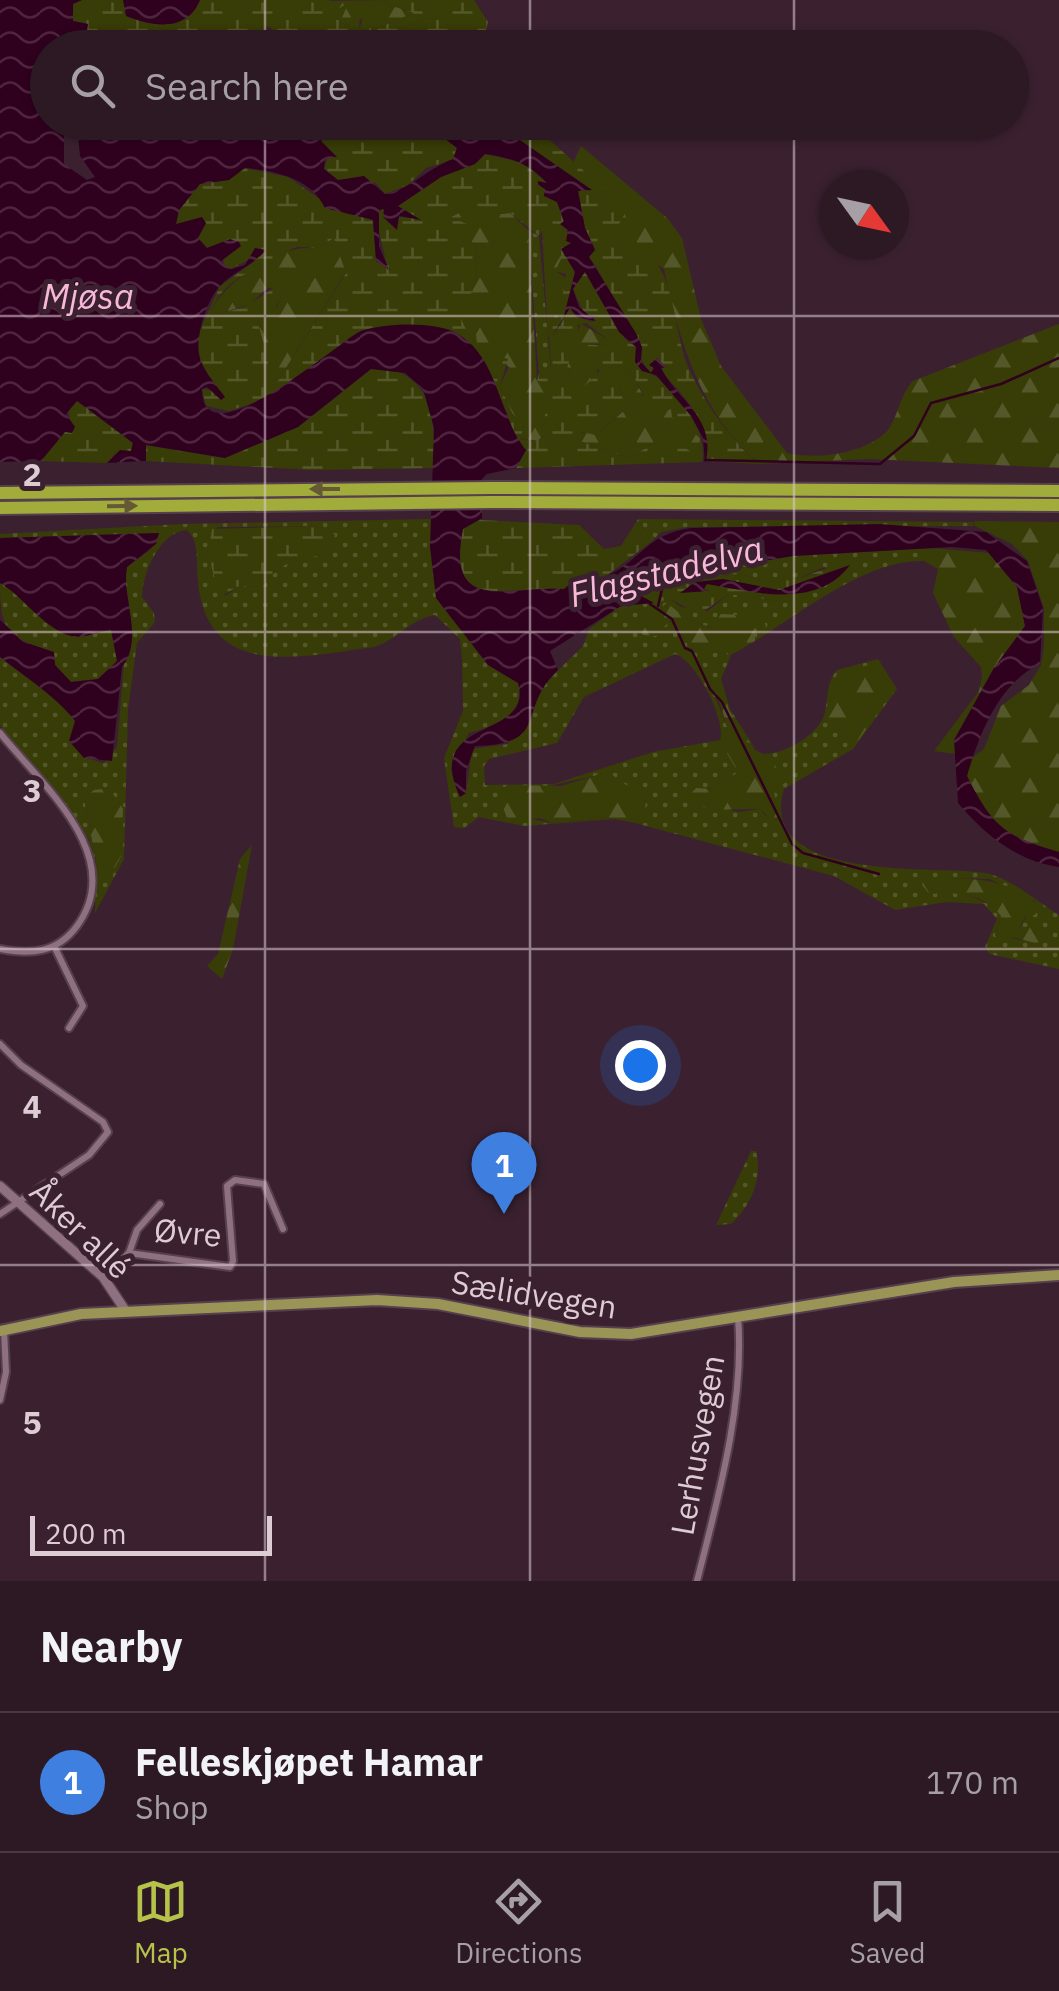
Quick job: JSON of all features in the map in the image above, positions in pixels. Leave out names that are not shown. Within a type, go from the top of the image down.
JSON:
[{"type":"highway","points":[[0,490],[25,500]]},
{"type":"highway","points":[[0,510],[25,500],[1059,491]]},
{"type":"highway","points":[[491,495],[1059,504]]},
{"type":"main road","name":"Sælidvegen","points":[[2,1330],[57,1317],[125,1310],[377,1300],[438,1304],[614,1334],[954,1282],[1059,1275]]},
{"type":"street","points":[[0,733],[80,834],[92,858],[95,882],[87,909],[54,948],[27,952],[0,949]]},
{"type":"street","points":[[54,948],[83,1006],[70,1028]]},
{"type":"street","points":[[0,1044],[22,1065],[103,1122],[108,1132],[88,1155],[0,1214]]},
{"type":"street","name":"Øvre","points":[[103,1277],[129,1253],[230,1267],[227,1186],[239,1180],[264,1184],[283,1229]]},
{"type":"street","name":"Åker allé","points":[[0,1186],[103,1277],[125,1310]]},
{"type":"street","points":[[129,1253],[137,1230],[160,1204]]},
{"type":"street","name":"Lerhusvegen","points":[[697,1581],[739,1359],[738,1317]]},
{"type":"street","points":[[0,1400],[6,1372],[2,1330]]},
{"type":"green space","points":[[82,0],[123,0],[127,16],[158,24],[187,18],[200,0],[329,0],[338,9],[349,2],[340,22],[349,26],[360,15],[359,30],[273,30],[267,26],[265,30],[87,30],[88,24],[73,21],[73,4]]},
{"type":"green space","points":[[387,0],[384,3],[414,13],[373,30],[359,30],[363,18],[349,26],[340,22],[342,12],[328,1]]},
{"type":"green space","points":[[387,0],[474,0],[488,22],[486,30],[393,30],[471,5],[393,30],[373,30],[414,13],[384,3]]},
{"type":"green space","points":[[446,140],[457,148],[454,158],[466,156],[426,168],[408,185],[385,194],[376,183],[338,180],[324,169],[328,157],[321,141]]},
{"type":"green space","points":[[520,140],[550,140],[627,210],[615,231],[620,240],[639,247],[653,259],[663,274],[695,382],[729,433],[759,464],[707,461],[707,447],[696,414],[660,370],[665,367],[657,358],[651,373],[643,363],[589,257],[595,249],[585,228],[578,190],[589,188]]},
{"type":"green space","points":[[581,146],[667,218],[682,238],[701,319],[721,366],[787,453],[825,455],[866,445],[887,431],[913,381],[1059,324],[1059,468],[869,459],[759,464],[722,423],[695,375],[664,269],[620,240],[573,163]]},
{"type":"green space","points":[[485,154],[524,163],[548,184],[544,196],[557,202],[571,244],[565,253],[575,272],[564,316],[569,308],[577,317],[593,322],[595,316],[585,315],[573,289],[585,271],[625,339],[636,347],[635,361],[642,371],[666,384],[687,407],[700,435],[702,462],[516,468],[526,450],[514,438],[507,412],[475,350],[422,328],[363,330],[265,399],[229,411],[206,406],[202,389],[217,391],[200,360],[197,336],[220,286],[255,261],[250,259],[231,269],[224,267],[223,256],[240,246],[230,240],[207,248],[198,238],[206,223],[198,220],[176,225],[179,210],[200,184],[229,180],[244,168],[288,177],[334,209],[373,220],[376,261],[388,269],[375,215],[384,208],[397,219],[404,215],[419,219],[398,210],[398,206],[441,177],[475,164]],"holes":[[[475,205],[500,214],[510,213],[539,236],[542,231],[548,232],[561,259],[555,271],[566,274],[562,300],[552,314],[559,316],[549,333],[551,369],[539,373],[537,381],[545,385],[545,435],[537,441],[520,439],[524,426],[512,413],[500,386],[508,359],[478,351],[476,335],[469,335],[461,319],[475,284],[477,245],[458,237],[469,225],[451,217]],[[334,238],[346,273],[278,381],[272,378],[257,319],[274,311],[283,293],[311,285],[313,277],[280,283],[245,306],[210,314],[221,294],[238,278],[280,260],[292,249],[316,249]],[[586,323],[607,339],[604,345],[588,345],[586,359],[600,371],[572,399],[564,383],[573,378],[567,367],[576,343],[567,332],[579,336],[578,325]],[[630,370],[644,396],[639,407],[657,415],[671,409],[672,417],[700,438],[699,457],[673,440],[670,448],[654,443],[629,458],[582,442],[581,432],[596,435],[628,407],[619,387]]]},
{"type":"green space","points":[[475,204],[500,214],[510,213],[528,230],[537,381],[545,384],[545,435],[538,441],[520,438],[524,426],[512,413],[500,386],[509,367],[497,356],[477,351],[460,319],[475,284],[477,245],[457,237],[460,231],[451,217]]},
{"type":"green space","points":[[528,230],[539,236],[551,370],[539,373]]},
{"type":"green space","points":[[542,230],[549,232],[562,259],[556,271],[567,279],[562,300],[553,314],[559,315],[548,338]]},
{"type":"green space","points":[[334,238],[346,272],[278,381],[272,378],[257,319],[277,307],[282,293],[311,285],[267,288],[250,304],[210,314],[227,290],[255,267],[287,251],[316,249]]},
{"type":"green space","points":[[580,323],[607,339],[604,345],[594,344],[598,376],[572,399],[566,394],[564,383],[573,378],[567,367],[574,347],[567,332],[579,330]]},
{"type":"green space","points":[[389,368],[416,384],[430,408],[434,468],[312,470],[146,461],[145,445],[225,458],[298,427],[371,369]]},
{"type":"green space","points":[[630,370],[651,411],[671,409],[700,438],[699,458],[654,443],[629,458],[582,442],[580,433],[601,431],[628,407],[619,387]]},
{"type":"green space","points":[[77,400],[133,443],[131,451],[115,454],[107,463],[41,461],[70,425],[68,406]]},
{"type":"green space","points":[[432,519],[436,598],[488,665],[518,683],[513,711],[489,727],[469,733],[451,769],[460,797],[466,793],[472,749],[508,744],[533,707],[541,687],[583,646],[589,629],[621,606],[670,599],[681,607],[708,611],[729,594],[786,602],[840,577],[824,567],[792,581],[765,582],[740,574],[691,580],[692,575],[793,556],[932,548],[924,561],[880,569],[836,589],[755,641],[743,615],[717,620],[712,628],[687,619],[668,621],[677,624],[690,648],[731,655],[721,679],[730,709],[755,749],[714,694],[728,729],[725,749],[738,772],[716,789],[697,788],[701,803],[738,812],[760,809],[766,816],[774,790],[759,753],[786,749],[820,724],[837,670],[878,659],[897,689],[853,749],[784,789],[782,820],[797,841],[822,855],[856,864],[985,873],[1013,885],[1059,915],[1059,969],[989,954],[985,947],[997,919],[984,904],[947,902],[895,910],[834,876],[632,822],[642,824],[646,800],[608,773],[548,786],[530,819],[553,823],[614,819],[524,826],[479,817],[464,828],[454,827],[444,758],[463,711],[460,639],[435,615],[419,620],[374,647],[290,657],[239,649],[220,636],[206,614],[198,582],[196,547],[187,530],[177,532],[161,546],[145,577],[142,597],[154,613],[155,622],[137,643],[128,709],[124,859],[95,913],[96,862],[88,838],[0,726],[0,657],[50,695],[76,721],[72,738],[77,750],[104,763],[117,747],[129,603],[124,583],[127,567],[150,550],[159,533],[0,538],[0,534],[182,524]],"holes":[[[322,526],[319,556],[293,559],[262,587],[239,586],[225,596],[217,527]],[[675,654],[700,679],[721,731],[720,740],[653,752],[554,784],[485,785],[484,766],[489,759],[557,743],[584,697]],[[84,798],[123,809],[119,852],[99,877]],[[954,878],[990,879],[1036,902],[1019,928],[1042,944],[995,935],[1001,916],[993,906],[961,892]]]},
{"type":"green space","points":[[638,519],[973,522],[974,526],[688,527],[661,532],[651,542]]},
{"type":"green space","points":[[638,519],[651,542],[606,576],[574,580],[564,589],[504,591],[473,585],[464,575],[460,557],[463,529],[480,520],[579,525],[604,549],[621,546]]},
{"type":"green space","points":[[974,521],[1059,522],[1059,852],[1025,841],[1002,827],[984,807],[966,776],[972,758],[984,749],[1001,706],[1029,685],[1041,665],[1044,647],[1044,608],[1028,561],[1012,544],[975,526]]},
{"type":"green space","points":[[322,526],[335,535],[326,554],[284,566],[262,587],[239,586],[220,597],[208,554],[212,529]]},
{"type":"green space","points":[[932,548],[990,553],[1017,587],[1025,626],[994,668],[954,740],[956,754],[934,751],[979,691],[981,667],[954,637],[933,593],[938,569],[924,561]]},
{"type":"green space","points":[[848,561],[859,565],[834,582],[786,602],[729,594],[699,614],[670,599],[654,603],[638,594],[692,575],[692,579],[740,574],[765,582],[793,580]]},
{"type":"green space","points":[[0,583],[15,590],[72,636],[111,630],[118,661],[98,679],[71,682],[55,665],[53,652],[25,642],[9,630],[2,612]]},
{"type":"green space","points":[[667,603],[687,619],[711,628],[720,614],[743,615],[746,608],[760,607],[766,627],[755,632],[755,641],[731,655],[690,648],[677,624],[669,621],[657,636],[643,635],[638,627],[643,613],[657,611]]},
{"type":"green space","points":[[877,663],[893,691],[858,741],[839,733],[827,716],[837,673]]},
{"type":"green space","points":[[713,683],[721,684],[729,710],[755,750],[771,758],[785,783],[774,790],[777,818],[772,820],[760,809],[704,806],[688,797],[696,788],[716,789],[738,772],[721,743],[728,729]]},
{"type":"green space","points":[[608,772],[646,799],[643,824],[608,818],[553,823],[539,818],[514,823],[507,818],[498,794],[507,785],[561,786]]},
{"type":"green space","points":[[109,788],[123,809],[121,856],[107,882],[99,877],[84,798],[94,790]]},
{"type":"green space","points":[[252,845],[233,949],[222,979],[207,966],[218,954],[240,859]]},
{"type":"green space","points":[[926,878],[986,881],[1014,889],[1039,906],[1035,915],[1026,916],[1019,927],[1034,927],[1046,939],[1042,945],[1016,938],[1001,940],[995,936],[1001,916],[994,908],[969,896],[929,894],[922,884]]},
{"type":"green space","points":[[751,1151],[756,1151],[758,1171],[750,1200],[731,1224],[716,1225]]},
{"type":"water","points":[[0,0],[82,0],[73,4],[73,21],[88,24],[87,30],[30,30],[30,140],[64,140],[64,164],[87,180],[95,177],[80,156],[78,140],[322,140],[337,157],[325,159],[324,169],[338,180],[364,176],[385,194],[402,189],[453,159],[457,148],[446,140],[520,140],[592,190],[578,191],[585,228],[595,250],[589,257],[637,335],[642,347],[641,362],[651,373],[654,368],[649,365],[657,358],[666,367],[661,368],[701,422],[706,434],[705,463],[703,438],[691,416],[656,375],[642,371],[635,362],[636,347],[619,332],[585,272],[573,289],[579,307],[596,321],[577,317],[570,308],[563,319],[575,272],[561,249],[571,243],[566,241],[568,230],[560,224],[564,221],[557,202],[544,196],[545,189],[538,181],[547,183],[519,162],[485,154],[475,164],[441,177],[398,206],[421,220],[399,216],[397,230],[383,217],[384,209],[379,210],[379,246],[389,270],[376,261],[373,220],[325,208],[311,190],[291,178],[245,168],[229,180],[200,184],[179,210],[176,224],[202,217],[206,223],[198,238],[207,248],[230,239],[239,242],[241,246],[220,262],[231,269],[245,265],[255,248],[266,250],[219,287],[205,314],[199,353],[225,397],[221,400],[207,387],[202,389],[208,409],[224,413],[248,406],[361,331],[410,325],[437,327],[458,334],[482,358],[526,450],[516,468],[487,474],[481,480],[482,518],[463,529],[460,557],[464,575],[473,586],[487,590],[564,589],[601,578],[664,536],[691,528],[879,524],[986,532],[1027,561],[1043,608],[1040,664],[1002,697],[967,776],[1002,827],[1025,841],[1059,852],[1059,867],[1029,859],[1003,845],[958,803],[954,740],[994,668],[1025,626],[1017,587],[986,550],[952,547],[793,556],[711,569],[639,595],[654,603],[621,606],[550,651],[558,670],[545,685],[524,732],[499,744],[475,746],[466,771],[466,793],[460,797],[452,771],[455,753],[466,740],[511,714],[519,701],[518,683],[488,665],[436,598],[430,547],[434,428],[423,389],[405,373],[371,369],[298,427],[225,458],[146,445],[146,461],[107,463],[120,450],[131,451],[133,443],[77,401],[66,414],[75,427],[72,433],[65,432],[41,461],[0,462]]},
{"type":"water","points":[[123,0],[200,0],[187,18],[158,24],[126,16]]},
{"type":"water","points":[[159,533],[156,544],[127,567],[132,644],[122,667],[112,761],[84,758],[69,741],[75,721],[68,712],[0,657],[0,620],[24,642],[54,652],[55,665],[71,682],[98,679],[117,661],[111,630],[71,636],[43,620],[0,583],[0,538]]},
{"type":"water","points":[[850,565],[836,579],[802,593],[764,593],[707,584],[704,589],[709,591],[680,593],[695,582],[723,579],[779,590]]},
{"type":"waterway","points":[[705,460],[880,464],[914,436],[931,403],[1001,384],[1059,358]]},
{"type":"waterway","name":"Flagstadelva","points":[[658,606],[663,585]]},
{"type":"waterway","name":"Flagstadelva","points":[[650,604],[672,619],[685,648],[692,651],[710,689],[722,702],[792,844],[803,853],[879,874]]},
{"type":"place","name":"Felleskjøpet Hamar","points":[[504,1214]]},
{"type":"water label","name":"Mjøsa","points":[[88,296]]}]
